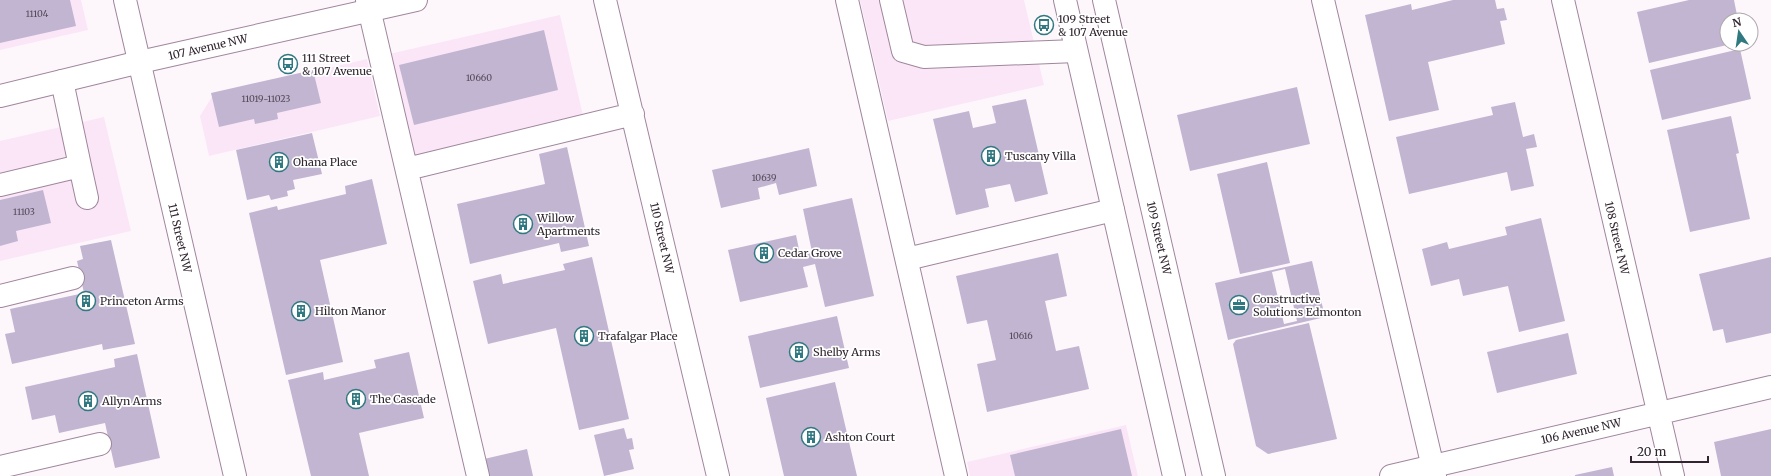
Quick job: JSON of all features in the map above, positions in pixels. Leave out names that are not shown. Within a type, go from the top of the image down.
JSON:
[{"type":"street","name":"111 Street NW","points":[[125,0],[235,476]]},
{"type":"street","name":"107 Avenue NW","points":[[0,96],[368,5],[416,0]]},
{"type":"street","name":"110 Street NW","points":[[605,0],[633,114],[712,475]]},
{"type":"street","points":[[847,0],[956,476]]},
{"type":"street","points":[[891,0],[903,51],[924,57],[1076,50]]},
{"type":"street","points":[[1065,0],[1174,476]]},
{"type":"street","name":"109 Street NW","points":[[1104,0],[1214,476]]},
{"type":"street","points":[[1323,0],[1434,471]]},
{"type":"street","name":"108 Street NW","points":[[1563,0],[1673,476]]},
{"type":"street","points":[[368,5],[478,476]]},
{"type":"street","points":[[62,81],[87,198]]},
{"type":"street","points":[[407,169],[633,114]]},
{"type":"street","points":[[0,185],[80,166]]},
{"type":"street","points":[[907,259],[1113,210]]},
{"type":"street","points":[[0,296],[73,278]]},
{"type":"street","name":"106 Avenue NW","points":[[1391,476],[1434,471],[1658,413],[1771,387]]},
{"type":"street","points":[[0,467],[100,444]]},
{"type":"shaded area","points":[[0,0],[81,0],[88,30],[0,50]]},
{"type":"shaded area","points":[[860,0],[1024,0],[1044,85],[888,121]]},
{"type":"shaded area","points":[[560,15],[586,129],[416,168],[389,54]]},
{"type":"shaded area","points":[[367,59],[380,116],[209,156],[200,116],[213,95]]},
{"type":"shaded area","points":[[104,117],[131,231],[0,261],[0,141]]},
{"type":"shaded area","points":[[1126,425],[1138,476],[970,476],[967,462]]},
{"type":"building","points":[[0,0],[70,0],[76,26],[0,43]]},
{"type":"building","points":[[1453,0],[1495,0],[1497,9],[1504,8],[1507,20],[1500,21],[1505,44],[1428,62],[1439,110],[1389,121],[1365,15],[1411,4],[1412,10]]},
{"type":"building","points":[[1689,0],[1734,0],[1736,12],[1719,12],[1719,47],[1649,63],[1637,12]]},
{"type":"building","points":[[544,30],[558,90],[414,125],[399,65]]},
{"type":"building","points":[[1727,52],[1741,52],[1751,99],[1662,120],[1650,70]]},
{"type":"building","points":[[313,70],[321,103],[277,113],[278,119],[255,124],[254,119],[219,127],[211,93]]},
{"type":"building","points":[[1297,87],[1310,144],[1190,171],[1177,115]]},
{"type":"building","name":"Tuscany Villa","points":[[1026,99],[1048,194],[1015,202],[1010,184],[985,189],[989,207],[956,215],[933,119],[969,111],[973,128],[996,123],[992,106]]},
{"type":"building","points":[[1515,102],[1523,137],[1534,134],[1537,147],[1526,149],[1534,186],[1511,191],[1507,172],[1409,194],[1396,137],[1493,115],[1491,107]]},
{"type":"building","points":[[1731,116],[1739,153],[1736,154],[1750,219],[1690,232],[1667,130]]},
{"type":"building","name":"Ohana Place","points":[[312,133],[322,174],[293,180],[295,189],[287,191],[288,196],[271,200],[269,195],[247,200],[236,150]]},
{"type":"building","name":"Willow Apartments","points":[[567,147],[589,246],[561,252],[559,243],[470,264],[457,204],[545,184],[539,154]]},
{"type":"building","points":[[809,148],[817,186],[779,195],[776,183],[758,188],[760,199],[721,208],[712,170]]},
{"type":"building","points":[[1267,162],[1290,263],[1240,274],[1217,174]]},
{"type":"building","name":"Hilton Manor","points":[[372,179],[387,244],[320,260],[343,362],[286,375],[249,213],[277,206],[278,210],[346,194],[345,186]]},
{"type":"building","points":[[43,190],[51,223],[16,231],[18,241],[0,246],[0,200]]},
{"type":"building","name":"Cedar Grove","points":[[852,198],[874,296],[825,307],[815,264],[803,267],[808,287],[740,302],[728,250],[796,235],[800,254],[812,252],[803,209]]},
{"type":"building","points":[[1541,218],[1565,321],[1519,332],[1508,286],[1463,296],[1459,279],[1431,286],[1422,249],[1447,242],[1449,249],[1507,235],[1505,227]]},
{"type":"building","name":"Princeton Arms","points":[[111,240],[135,344],[103,350],[102,344],[12,364],[5,334],[15,332],[10,309],[84,293],[77,261],[83,259],[80,246]]},
{"type":"building","points":[[1058,253],[1067,296],[1045,301],[1056,351],[1079,346],[1089,389],[987,412],[977,364],[996,360],[987,320],[967,324],[956,276]]},
{"type":"building","name":"Trafalgar Place","points":[[592,257],[629,419],[579,430],[556,328],[488,344],[473,281],[501,274],[503,284],[565,270],[563,264]]},
{"type":"building","points":[[1771,257],[1771,333],[1726,343],[1723,329],[1713,331],[1699,274]]},
{"type":"building","points":[[1312,261],[1325,317],[1228,340],[1215,283]],"holes":[[[1285,269],[1297,321],[1284,324],[1272,272]]]},
{"type":"building","name":"Shelby Arms","points":[[837,316],[849,368],[760,388],[748,336]]},
{"type":"building","points":[[1309,323],[1337,439],[1268,454],[1256,446],[1233,344],[1236,340]]},
{"type":"building","points":[[1568,333],[1577,374],[1497,393],[1487,352]]},
{"type":"building","name":"The Cascade","points":[[409,352],[424,418],[359,433],[369,476],[311,476],[288,380],[323,372],[324,380],[376,368],[374,360]]},
{"type":"building","name":"Allyn Arms","points":[[137,354],[160,458],[115,468],[105,423],[59,433],[55,415],[32,420],[25,387],[115,367],[114,359]]},
{"type":"building","name":"Ashton Court","points":[[835,382],[857,476],[784,476],[766,398]]},
{"type":"building","points":[[624,428],[627,439],[632,438],[634,449],[629,450],[634,469],[604,476],[594,435]]},
{"type":"building","points":[[1121,429],[1132,476],[1015,476],[1010,455]]},
{"type":"building","points":[[1771,429],[1771,476],[1721,476],[1714,442]]},
{"type":"building","points":[[527,449],[533,476],[488,476],[484,459]]},
{"type":"building","points":[[1612,467],[1614,476],[1575,476],[1575,475]]},
{"type":"place","name":"109 Street & 107 Avenue","points":[[1044,25]]},
{"type":"place","name":"111 Street & 107 Avenue","points":[[288,64]]},
{"type":"place","name":"Tuscany Villa","points":[[991,156]]},
{"type":"place","name":"Ohana Place","points":[[279,162]]},
{"type":"place","name":"Willow Apartments","points":[[523,224]]},
{"type":"place","name":"Cedar Grove","points":[[764,253]]},
{"type":"place","name":"Princeton Arms","points":[[86,301]]},
{"type":"place","name":"Constructive Solutions Edmonton","points":[[1239,305]]},
{"type":"place","name":"Hilton Manor","points":[[301,311]]},
{"type":"place","name":"Trafalgar Place","points":[[584,336]]},
{"type":"place","name":"Shelby Arms","points":[[799,352]]},
{"type":"place","name":"The Cascade","points":[[356,399]]},
{"type":"place","name":"Allyn Arms","points":[[88,401]]},
{"type":"place","name":"Ashton Court","points":[[811,437]]}]
